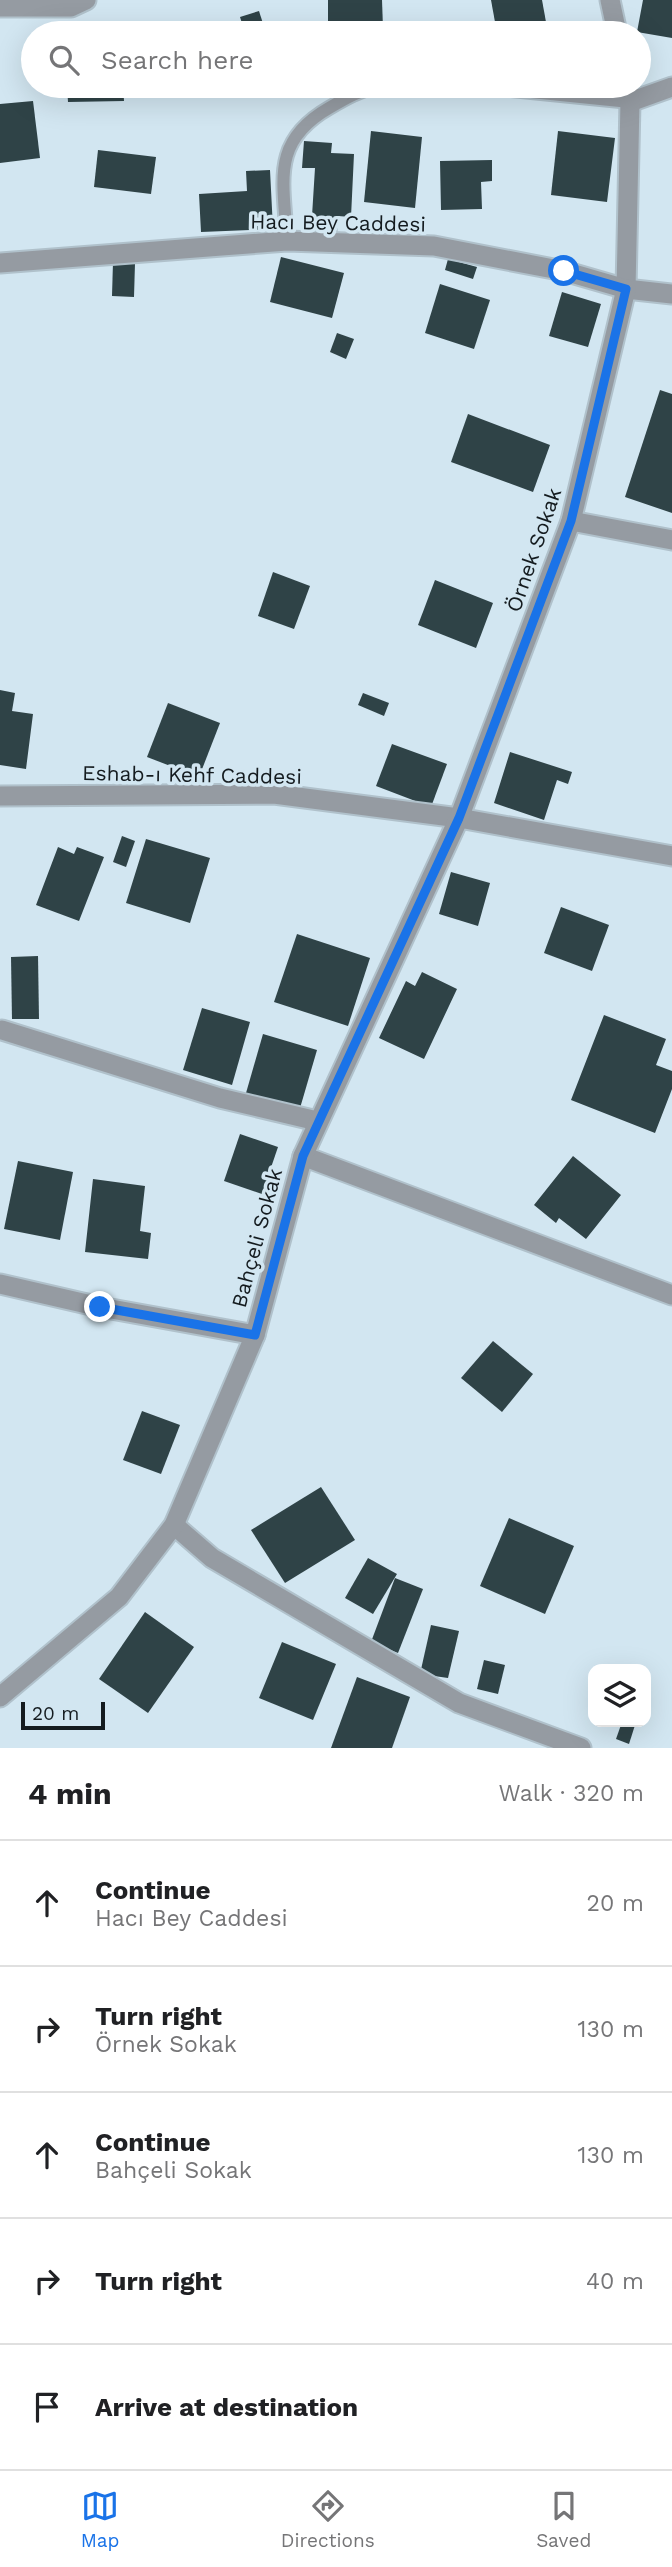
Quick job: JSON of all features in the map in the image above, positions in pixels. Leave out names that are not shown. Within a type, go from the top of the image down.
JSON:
[{"type":"street","points":[[0,7],[71,7],[86,0]]},
{"type":"street","points":[[610,0],[614,21]]},
{"type":"street","points":[[651,90],[672,87]]},
{"type":"street","name":"Örnek Sokak","points":[[459,818],[571,521],[626,289],[629,98]]},
{"type":"street","name":"Hacı Bey Caddesi","points":[[0,263],[287,241],[434,246],[564,271],[626,289],[672,294]]},
{"type":"street","points":[[571,521],[672,540]]},
{"type":"street","name":"Eshab-ı Kehf Caddesi","points":[[0,796],[274,794],[459,818],[672,856]]},
{"type":"street","name":"Bahçeli Sokak","points":[[0,1697],[120,1597],[174,1525],[255,1335],[303,1156],[317,1121],[459,818]]},
{"type":"street","points":[[2,1030],[220,1098],[317,1121]]},
{"type":"street","points":[[303,1156],[672,1295]]},
{"type":"street","points":[[0,1284],[100,1307],[255,1335]]},
{"type":"street","points":[[174,1525],[212,1559],[459,1703],[581,1748]]},
{"type":"lane","points":[[287,241],[283,167],[293,139],[309,119],[345,98]]},
{"type":"building","points":[[328,0],[382,0],[383,21],[328,21]]},
{"type":"building","points":[[491,0],[542,0],[546,21],[495,21]]},
{"type":"building","points":[[643,0],[672,0],[672,38],[651,34],[651,21],[639,21]]},
{"type":"building","points":[[259,11],[262,21],[241,21],[240,17]]},
{"type":"building","points":[[68,98],[124,98],[124,101],[68,102]]},
{"type":"building","points":[[33,101],[40,158],[0,163],[0,104]]},
{"type":"building","points":[[371,131],[422,137],[415,208],[364,202]]},
{"type":"building","points":[[558,131],[615,138],[607,202],[551,195]]},
{"type":"building","points":[[304,141],[332,143],[331,153],[354,154],[351,217],[338,216],[337,233],[311,232],[315,168],[302,168]]},
{"type":"building","points":[[98,150],[156,157],[151,194],[94,187]]},
{"type":"building","points":[[492,160],[492,181],[481,182],[482,209],[441,210],[440,161]]},
{"type":"building","points":[[270,170],[273,229],[201,232],[199,194],[247,191],[246,171]]},
{"type":"building","points":[[281,257],[344,273],[332,318],[270,302]]},
{"type":"building","points":[[448,259],[477,267],[473,279],[445,270]]},
{"type":"building","points":[[113,262],[135,263],[134,297],[112,296]]},
{"type":"building","points":[[440,284],[490,300],[474,349],[425,333]]},
{"type":"building","points":[[562,292],[601,304],[588,347],[549,336]]},
{"type":"building","points":[[337,333],[354,339],[346,359],[330,352]]},
{"type":"building","points":[[660,390],[672,394],[672,513],[625,497]]},
{"type":"building","points":[[468,414],[550,445],[533,492],[451,462]]},
{"type":"building","points":[[273,572],[310,586],[294,629],[258,616]]},
{"type":"building","points":[[435,580],[493,603],[476,648],[418,625]]},
{"type":"building","points":[[0,690],[15,693],[12,711],[33,714],[26,769],[0,765]]},
{"type":"building","points":[[363,693],[389,703],[384,716],[358,705]]},
{"type":"building","points":[[168,703],[220,723],[199,777],[147,757]]},
{"type":"building","points":[[392,744],[447,764],[431,807],[376,786]]},
{"type":"building","points":[[510,752],[572,772],[568,784],[557,780],[544,820],[494,803]]},
{"type":"building","points":[[122,836],[135,841],[126,867],[113,862]]},
{"type":"building","points":[[146,839],[210,858],[190,923],[126,903]]},
{"type":"building","points":[[58,847],[74,854],[77,847],[104,857],[79,921],[36,905]]},
{"type":"building","points":[[451,872],[490,883],[478,926],[439,914]]},
{"type":"building","points":[[561,907],[609,925],[592,971],[544,953]]},
{"type":"building","points":[[297,934],[370,958],[348,1026],[274,1002]]},
{"type":"building","points":[[38,956],[39,1019],[12,1019],[11,957]]},
{"type":"building","points":[[422,972],[457,989],[424,1059],[379,1038],[406,981],[415,986]]},
{"type":"building","points":[[202,1008],[250,1022],[232,1085],[183,1070]]},
{"type":"building","points":[[604,1015],[666,1039],[656,1065],[672,1071],[672,1089],[655,1133],[571,1100]]},
{"type":"building","points":[[263,1034],[317,1050],[298,1115],[244,1100]]},
{"type":"building","points":[[240,1134],[278,1147],[262,1194],[224,1181]]},
{"type":"building","points":[[573,1156],[621,1195],[586,1239],[559,1218],[556,1223],[534,1205]]},
{"type":"building","points":[[18,1161],[73,1172],[60,1240],[4,1229]]},
{"type":"building","points":[[93,1179],[145,1186],[140,1231],[151,1233],[148,1259],[85,1252]]},
{"type":"building","points":[[493,1341],[533,1374],[502,1412],[461,1378]]},
{"type":"building","points":[[142,1411],[180,1425],[161,1474],[123,1460]]},
{"type":"building","points":[[321,1487],[355,1540],[285,1583],[251,1530]]},
{"type":"building","points":[[509,1518],[574,1546],[545,1614],[480,1586]]},
{"type":"building","points":[[368,1558],[397,1574],[373,1614],[345,1598]]},
{"type":"building","points":[[395,1578],[423,1589],[398,1653],[371,1642]]},
{"type":"building","points":[[145,1612],[194,1647],[148,1713],[99,1679]]},
{"type":"building","points":[[431,1625],[459,1631],[448,1678],[420,1674]]},
{"type":"building","points":[[282,1642],[336,1664],[313,1720],[259,1698]]},
{"type":"building","points":[[484,1660],[505,1665],[498,1694],[477,1689]]},
{"type":"building","points":[[357,1677],[410,1697],[392,1748],[331,1748]]},
{"type":"building","points":[[620,1727],[634,1727],[629,1744],[616,1739]]},
{"type":"route","points":[[100,1307],[255,1335],[303,1156],[459,818],[571,521],[626,289],[564,271]]}]
